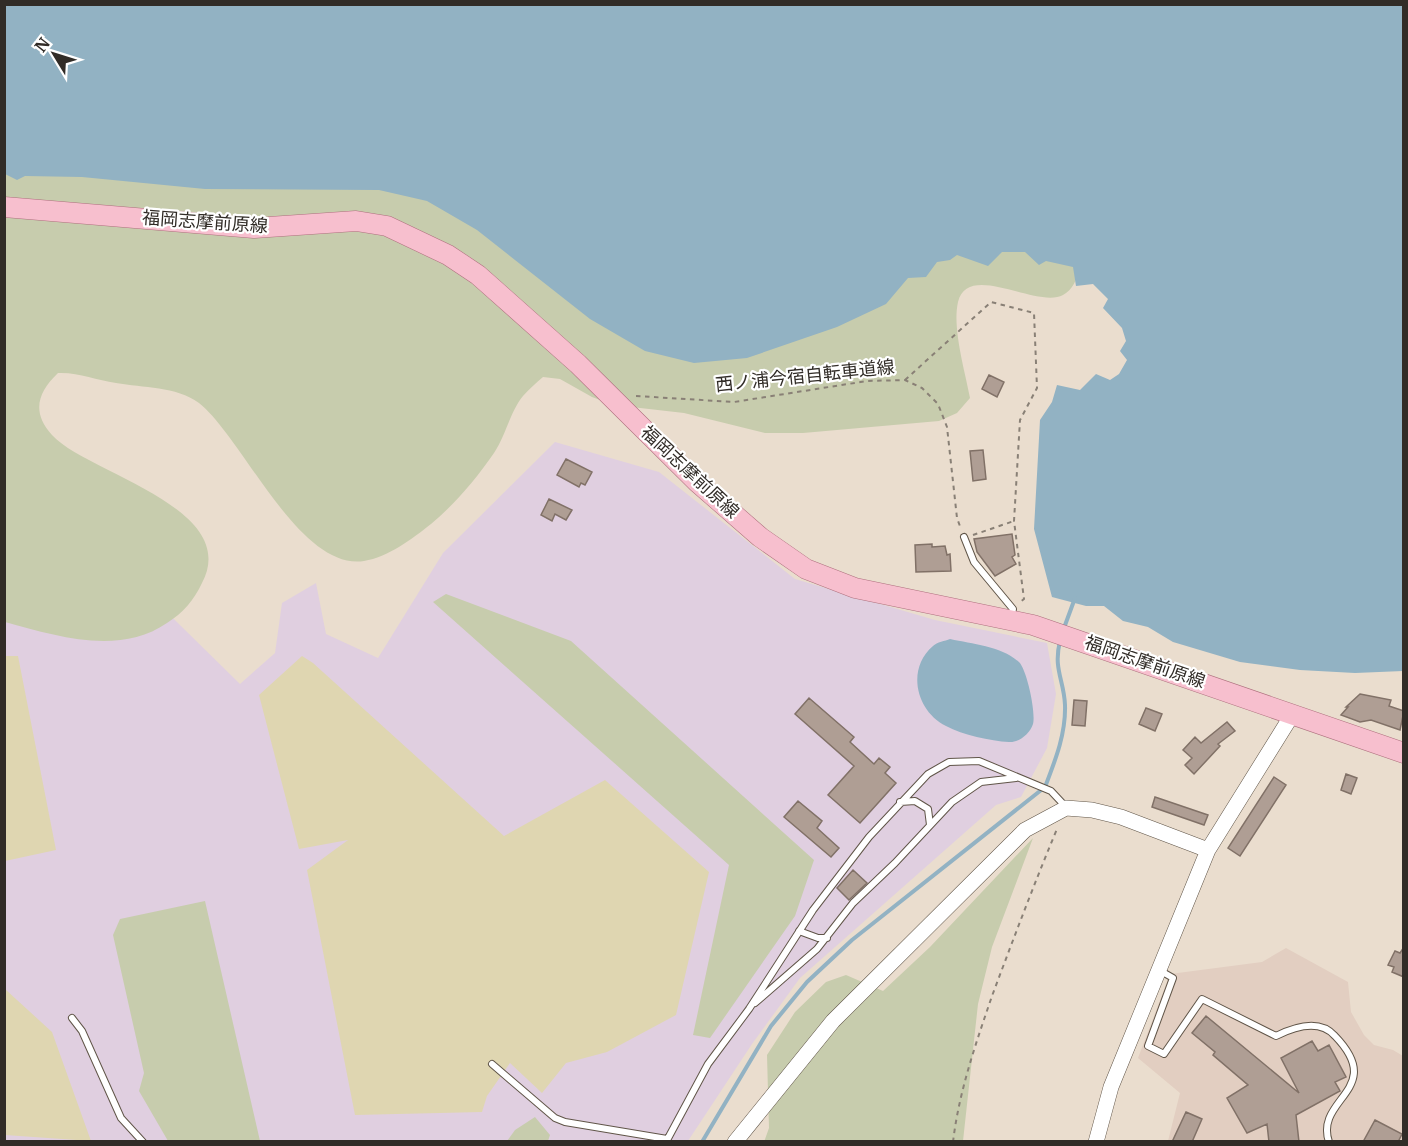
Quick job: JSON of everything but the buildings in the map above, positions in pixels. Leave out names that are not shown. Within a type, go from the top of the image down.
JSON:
[{"type":"main road","name":"福岡志摩前原線","points":[[4,207],[254,228],[356,221],[387,226],[448,255],[478,275],[612,397],[697,482],[760,537],[806,569],[855,588],[1012,614],[1033,624],[1404,753]]},
{"type":"street","points":[[1096,1142],[1111,1087],[1208,850],[1292,715]]},
{"type":"street","points":[[735,1142],[833,1021],[1025,830],[1066,808],[1121,817],[1208,850]]},
{"type":"lane","points":[[964,537],[974,562],[1012,614]]},
{"type":"lane","points":[[492,1064],[555,1118],[565,1122],[667,1140],[708,1064],[749,1009],[799,931],[869,837],[928,774],[949,762],[979,761],[1001,768],[1017,778],[1051,792],[1066,808]]},
{"type":"lane","points":[[749,1009],[828,938],[853,903],[952,802],[981,782],[1017,778]]},
{"type":"lane","points":[[900,802],[915,801],[928,809],[930,826]]},
{"type":"lane","points":[[799,931],[818,938],[828,938]]},
{"type":"lane","points":[[1159,969],[1173,978],[1148,1046],[1164,1054],[1202,999],[1276,1036],[1291,1029],[1315,1025],[1332,1032],[1346,1047],[1355,1065],[1352,1084],[1331,1112],[1326,1124],[1329,1142]]},
{"type":"lane","points":[[72,1018],[82,1031],[121,1118],[143,1142]]},
{"type":"path","points":[[905,380],[992,302],[1034,313],[1037,388],[1020,420],[1014,522],[1024,599],[1012,614]]},
{"type":"path","name":"西ノ浦今宿自転車道線","points":[[612,397],[734,402],[867,381],[905,380],[922,388],[938,404],[947,427],[957,518],[964,537]]},
{"type":"path","points":[[964,537],[1014,522]]},
{"type":"path","points":[[953,1142],[957,1112],[977,1040],[1020,918],[1066,808]]},
{"type":"shaded area","points":[[555,442],[659,472],[795,579],[935,620],[1047,643],[1056,694],[1047,748],[1021,797],[996,805],[800,978],[752,1044],[688,1141],[5,1142],[5,571],[126,572],[240,684],[275,653],[282,603],[316,583],[326,634],[378,658],[443,553]]},
{"type":"shaded area","points":[[1286,948],[1348,982],[1351,1012],[1364,1035],[1374,1045],[1393,1050],[1403,1056],[1403,1141],[1168,1141],[1180,1093],[1138,1058],[1170,974],[1262,962]]},
{"type":"green space","points":[[4,91],[901,196],[1081,269],[1069,290],[1063,295],[1051,298],[989,285],[975,286],[964,291],[958,302],[957,324],[970,398],[957,413],[939,421],[803,433],[765,433],[684,413],[614,405],[592,397],[560,379],[543,377],[523,396],[494,453],[457,500],[408,541],[382,556],[364,561],[340,559],[317,545],[295,525],[216,420],[190,397],[159,388],[58,373],[46,387],[40,403],[39,410],[45,427],[70,449],[155,495],[181,513],[200,533],[208,556],[202,583],[195,595],[188,606],[167,623],[148,633],[129,639],[108,641],[66,637],[5,622]]},
{"type":"green space","points":[[446,594],[571,641],[814,860],[795,916],[710,1038],[693,1035],[729,865],[433,602]]},
{"type":"green space","points":[[1033,838],[992,947],[978,1004],[963,1141],[764,1142],[769,1128],[767,1055],[795,1012],[826,982],[846,975],[883,991],[930,947]]},
{"type":"green space","points":[[205,901],[260,1141],[168,1141],[139,1091],[144,1073],[113,935],[120,919]]},
{"type":"green space","points":[[535,1117],[550,1135],[548,1141],[507,1141],[515,1130]]},
{"type":"sand","points":[[5,656],[18,656],[56,850],[5,861]]},
{"type":"sand","points":[[302,656],[313,663],[504,836],[605,780],[709,872],[676,1015],[607,1052],[566,1063],[542,1093],[510,1063],[487,1096],[482,1112],[355,1115],[307,870],[348,840],[299,849],[259,695]]},
{"type":"sand","points":[[5,989],[52,1032],[91,1141],[5,1135]]},
{"type":"water","points":[[5,4],[1403,5],[1403,671],[1355,673],[1300,670],[1240,662],[1173,642],[1148,627],[1123,621],[1104,606],[1086,606],[1052,597],[1034,529],[1040,420],[1052,402],[1057,385],[1080,390],[1096,374],[1110,380],[1119,374],[1127,360],[1120,351],[1126,341],[1122,328],[1103,308],[1108,299],[1093,284],[1076,286],[1073,267],[1046,261],[1039,265],[1025,252],[1002,252],[988,266],[957,255],[950,260],[937,262],[926,277],[908,278],[886,304],[837,327],[747,358],[694,363],[645,351],[590,319],[477,230],[427,201],[379,190],[205,189],[82,177],[25,176],[17,180],[5,174]]},
{"type":"water","points":[[950,639],[1004,652],[1019,662],[1028,682],[1034,719],[1029,731],[1023,737],[1009,742],[968,735],[946,726],[928,710],[918,689],[919,666],[933,646]]},
{"type":"waterway","points":[[1064,628],[1075,598]]},
{"type":"waterway","points":[[702,1142],[771,1026],[807,982],[852,940],[1045,787],[1064,726],[1065,705],[1058,659],[1060,641]]}]
